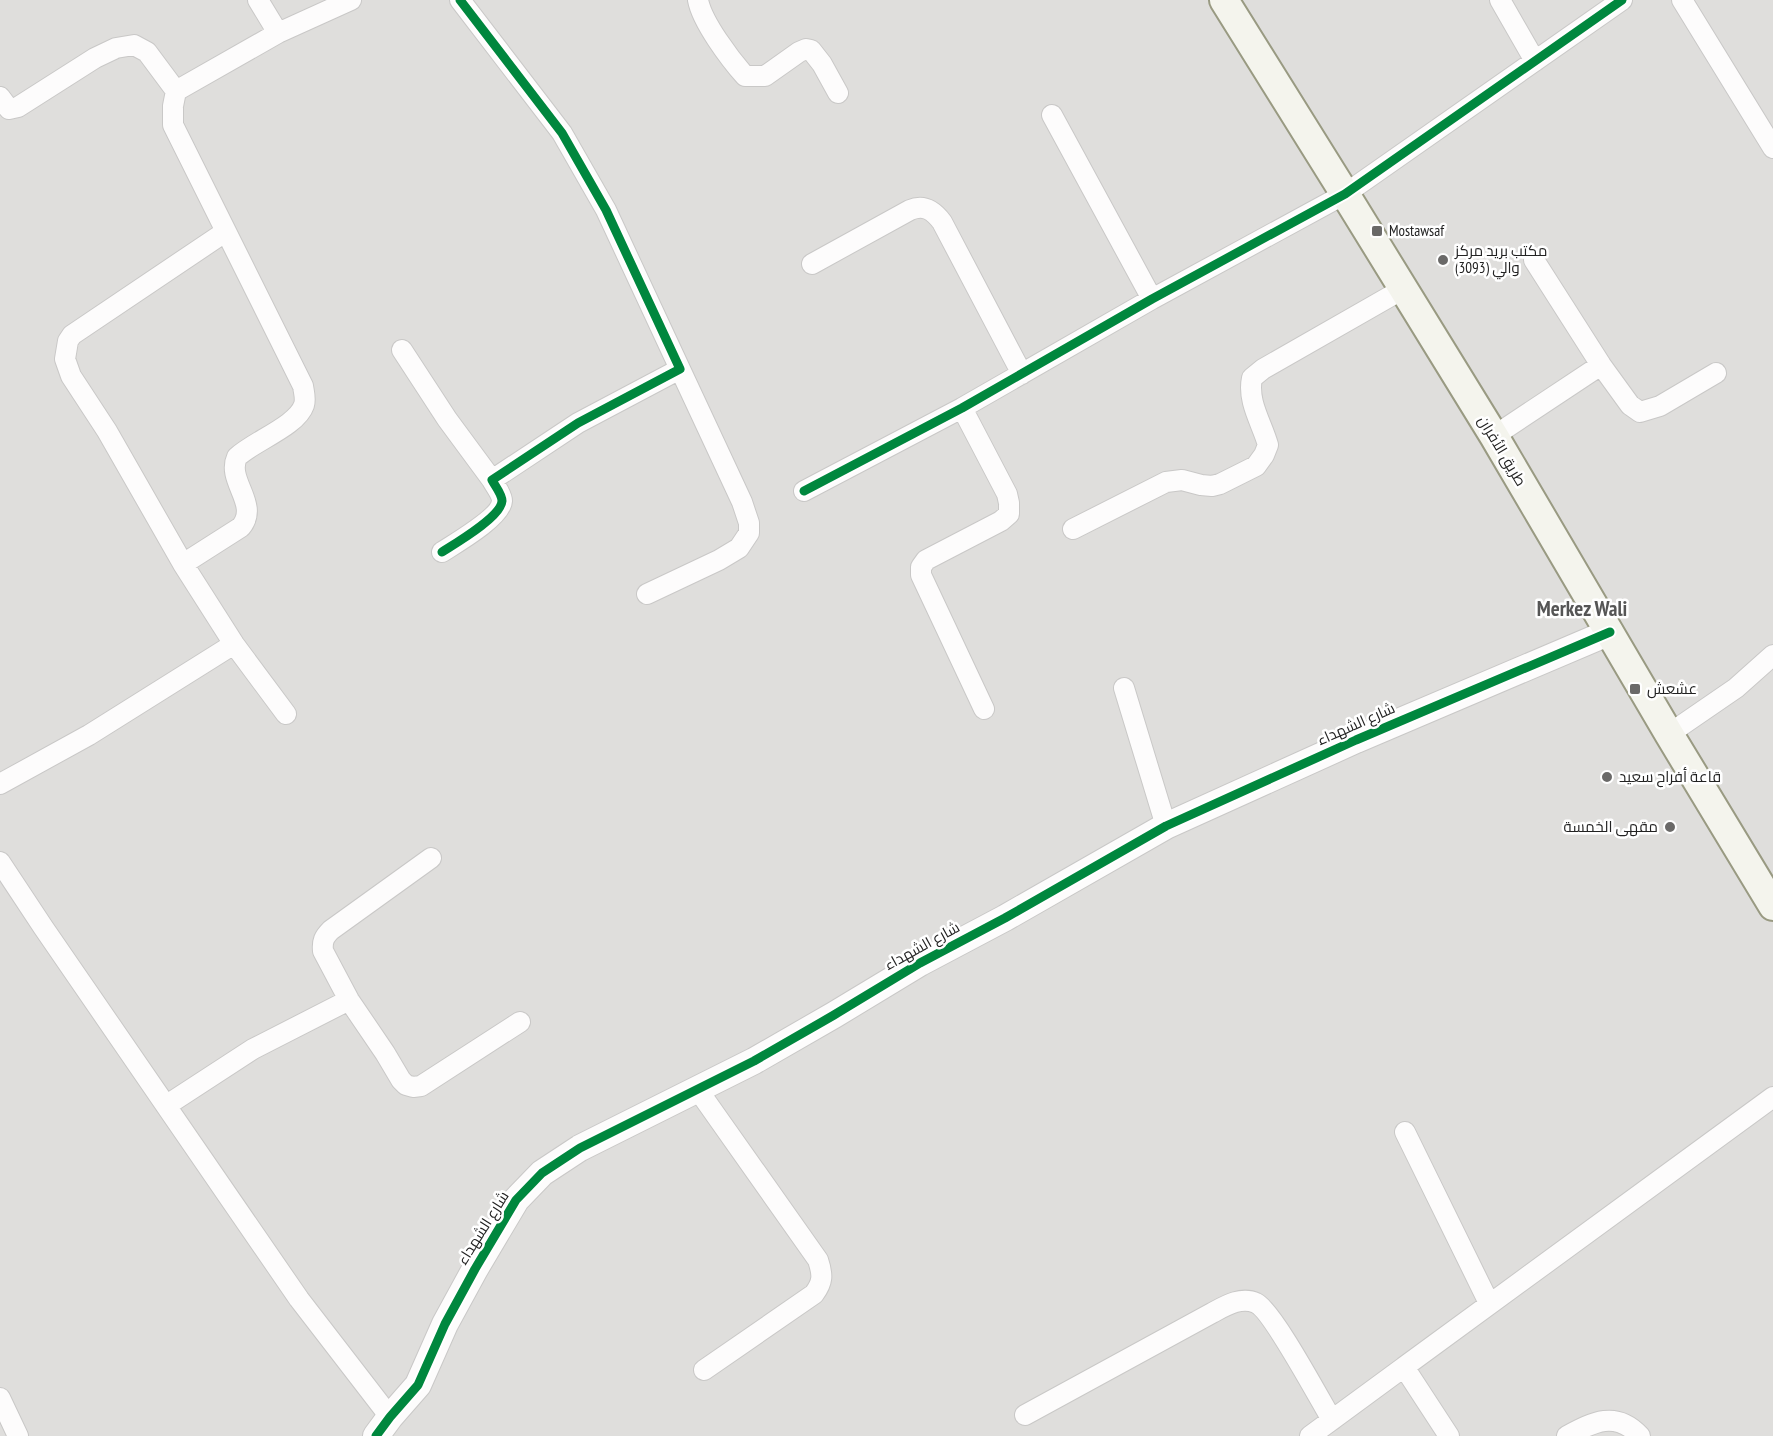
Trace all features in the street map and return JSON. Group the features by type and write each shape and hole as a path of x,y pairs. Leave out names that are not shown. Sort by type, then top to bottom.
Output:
{"main road":[{"name":"طريق الأفران","path":"1224,0 1494,436 1773,906"}],"street":[{"path":"258,0 278,33"},
{"path":"176,91 278,33 351,0"},
{"path":"460,0 561,133 606,210 742,502 749,523 749,533 739,548 647,594"},
{"path":"698,0 700,10 709,26 745,76 765,76 806,49 811,50 822,64 838,93"},
{"path":"1500,0 1535,62"},
{"path":"804,491 962,408 1152,299 1346,194 1622,0"},
{"path":"1682,0 1773,148"},
{"path":"0,97 9,109 18,107 95,58 116,48 134,45 147,52 176,91 173,125 303,386 305,403 295,419 237,457 234,463 248,513 247,521 183,564"},
{"path":"1052,115 1152,299"},
{"path":"812,264 918,206 927,208 942,222 1022,374"},
{"path":"225,232 72,335 68,341 65,359 71,376 107,431 183,564 234,644 286,714"},
{"path":"1534,260 1601,365 1630,405 1640,411 1660,406 1716,373"},
{"path":"1073,529 1166,482 1182,480 1212,486 1256,466 1268,446 1252,404 1250,388 1252,378 1263,369 1403,289"},
{"path":"402,350 501,495 502,501 497,512 442,552"},
{"path":"1494,436 1601,365"},
{"path":"492,480 578,423 680,369"},
{"path":"962,408 1007,494 1009,514 1001,521 926,560 921,567 921,575 984,710"},
{"name":"شارع الشهداء","path":"383,1427 418,1385 475,1269 516,1200 542,1173 580,1148 754,1061 834,1016 920,963 1005,918 1166,826 1356,740 1610,632"},
{"path":"0,784 89,735 234,644"},
{"path":"1669,734 1736,688 1773,655"},
{"path":"1124,688 1166,826"},
{"path":"431,858 325,936 322,943 323,951 349,1000 401,1080 413,1087 421,1086 444,1073 520,1022"},
{"path":"0,861 299,1299 383,1427"},
{"path":"167,1105 253,1049 349,1000"},
{"path":"698,1090 818,1260 822,1275 820,1285 814,1294 704,1370"},
{"path":"1310,1436 1773,1097"},
{"path":"1405,1132 1490,1303"},
{"path":"1025,1415 1212,1313 1234,1302 1248,1301 1256,1303 1271,1316 1332,1420"},
{"path":"1404,1367 1449,1436"},
{"path":"0,1398 18,1436"},
{"path":"1567,1436 1591,1423 1600,1421 1618,1421 1640,1436"}],"shaded area":[{"path":"0,0 1773,0 1773,1436 0,1436"}],"cycle path":[{"path":"442,552 477,529 500,507 502,498 492,480 578,423 680,369 606,210 562,133 460,0"},
{"path":"804,491 962,408 1152,299 1345,194 1622,0"},
{"path":"376,1436 418,1385 445,1324 516,1200 542,1173 580,1148 754,1061 920,963 1005,918 1166,826 1356,740 1610,632"}],"place":[{"name":"Mostawsaf","path":"1377,231"},
{"name":"مكتب بريد مركز والي (3093)","path":"1443,260"},
{"name":"عشعش","path":"1635,689"},
{"name":"قاعة أفراح سعيد","path":"1607,777"},
{"name":"مقهى الخمسة","path":"1670,827"}],"district":[{"name":"Merkez Wali","path":"1582,609"}]}
